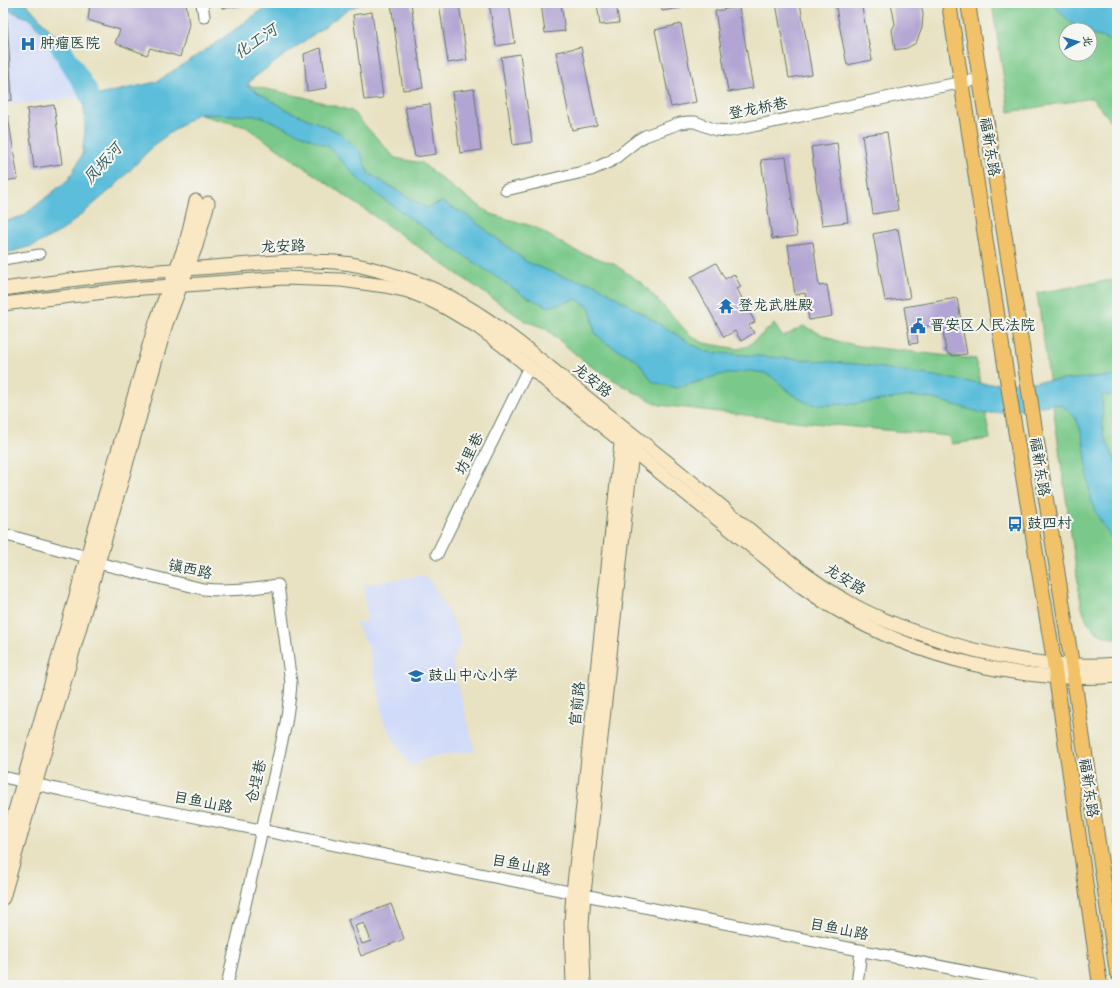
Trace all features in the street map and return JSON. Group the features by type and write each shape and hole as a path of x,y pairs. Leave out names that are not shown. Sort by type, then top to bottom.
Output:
{"main road":[{"name":"福新东路","path":"949,3 1054,670 1100,985"},
{"name":"福新东路","path":"968,3 1072,670 1117,973"},
{"path":"3,898 29,783 92,560 156,322 175,286 181,269 196,246 202,202"},
{"name":"龙安路","path":"3,289 131,273 277,262 346,263 363,266 406,278 448,296 478,313 524,346 623,427 628,438"},
{"name":"龙安路","path":"3,304 130,289 284,278 341,280 385,286 408,291 446,308 478,327 628,438 793,565 828,590 859,608 904,628 937,640 970,649 1034,662 1054,670"},
{"name":"官前路","path":"573,985 571,923 579,893 632,449 628,438"},
{"name":"官前路","path":"584,985 582,925 579,893 584,805 628,438"},
{"name":"龙安路","path":"632,449 798,584 821,600 857,621 897,640 964,662 1027,674 1117,664"},
{"name":"龙安路","path":"1072,670 1097,677 1117,676"},
{"path":"3,853 29,783"}],"street":[{"path":"202,3 204,17"},
{"name":"登龙桥巷","path":"506,190 591,170 619,156 642,138 680,123 695,122 716,130 730,131 980,79"},
{"path":"3,260 40,254"},
{"name":"坊里巷","path":"437,554 530,366"},
{"name":"镇西路","path":"3,534 92,560 203,589 240,590 278,585"},
{"name":"仓埕巷","path":"228,985 261,830 286,723 290,695 289,670 278,585"},
{"name":"目鱼山路","path":"3,777 1033,985"},
{"path":"857,985 861,950"}],"shaded area":[{"name":"肿瘤医院","path":"3,8 30,19 74,69 83,98 3,105"},
{"name":"鼓山中心小学","path":"422,575 433,584 453,620 462,642 452,660 475,751 428,758 410,767 383,720 379,693 369,649 356,623 367,621 364,585"}],"green space":[{"path":"992,3 1117,3 1117,153 1112,122 1092,98 1009,112"},
{"path":"247,85 303,97 352,111 395,158 422,163 453,188 491,214 535,227 573,250 614,264 643,284 689,334 704,343 738,349 748,346 774,324 783,337 803,326 837,341 860,346 976,359 990,439 952,444 948,436 813,423 660,405 634,392 586,363 545,328 525,321 246,127 197,114"},
{"path":"1117,279 1117,638 1097,632 1085,617 1081,604 1037,293"}],"water":[{"path":"3,3 27,4 80,65 94,96 156,82 213,45 272,3 364,3 347,10 252,79 247,86 289,111 341,133 361,153 368,173 426,208 442,202 468,216 527,262 564,277 595,284 693,345 707,352 857,364 984,384 1117,376 1117,394 1102,396 1103,434 1117,464 1117,549 1094,509 1090,497 1085,449 1081,433 1076,419 1067,409 1055,404 986,414 934,399 912,396 855,404 811,404 803,401 765,373 751,371 719,375 677,388 653,382 637,360 606,343 595,333 590,308 576,299 549,307 523,295 365,186 329,147 260,116 197,114 156,143 115,186 63,230 35,245 3,254 3,222 23,216 69,179 82,155 85,119 83,98 74,69 30,19 3,8"},
{"path":"1053,3 1117,3 1117,43 1098,36 1098,22 1071,22"}],"building":[{"path":"90,3 154,6 154,3 186,3 189,25 180,57 150,48 147,55 115,43 120,30 88,20"},
{"path":"221,3 245,3 245,6 222,8"},
{"path":"391,3 411,3 423,88 403,90"},
{"path":"439,3 459,3 467,60 448,63"},
{"path":"489,3 509,3 515,43 496,46"},
{"path":"541,3 561,3 565,31 545,33"},
{"path":"597,3 616,3 619,23 600,25"},
{"path":"661,3 681,3 681,8 662,11"},
{"path":"776,3 800,3 812,74 789,78"},
{"path":"835,3 861,3 872,60 847,65"},
{"path":"891,3 921,3 923,14 922,28 916,43 907,48 895,50 892,30 895,24"},
{"path":"739,7 753,88 728,92 715,11"},
{"path":"372,12 383,98 364,100 353,15"},
{"path":"3,19 7,19 12,100 3,101"},
{"path":"681,24 696,102 671,107 655,30"},
{"path":"581,47 597,125 572,130 556,52"},
{"path":"321,48 327,88 307,91 304,54"},
{"path":"520,54 532,142 513,145 501,57"},
{"path":"474,89 481,150 460,153 452,92"},
{"path":"430,104 436,154 415,157 405,107"},
{"path":"54,105 62,164 34,168 27,109"},
{"path":"3,116 8,116 18,179 3,181"},
{"path":"887,132 898,210 873,214 862,135"},
{"path":"837,143 848,222 822,225 811,147"},
{"path":"786,157 797,236 772,239 761,160"},
{"path":"898,229 910,298 885,301 873,234"},
{"path":"813,242 819,286 827,285 832,316 809,320 805,293 795,295 788,245"},
{"name":"登龙武胜殿","path":"716,263 725,279 734,274 741,287 737,289 755,322 749,325 754,333 741,341 735,331 724,337 691,277"},
{"name":"晋安区人民法院","path":"957,298 967,354 953,356 946,352 942,324 916,328 918,343 910,344 904,307"},
{"path":"391,904 404,939 361,956 348,920","holes":["364,923 371,941 362,944 355,926"]}],"waterway":[{"path":"58,43 88,94"}],"place":[{"name":"肿瘤医院","path":"28,44"},
{"name":"登龙武胜殿","path":"726,306"},
{"name":"晋安区人民法院","path":"918,326"},
{"name":"鼓四村","path":"1015,524"},
{"name":"鼓山中心小学","path":"416,676"}],"water label":[{"name":"化工河","path":"256,42"},
{"name":"凤坂河","path":"103,164"}]}
